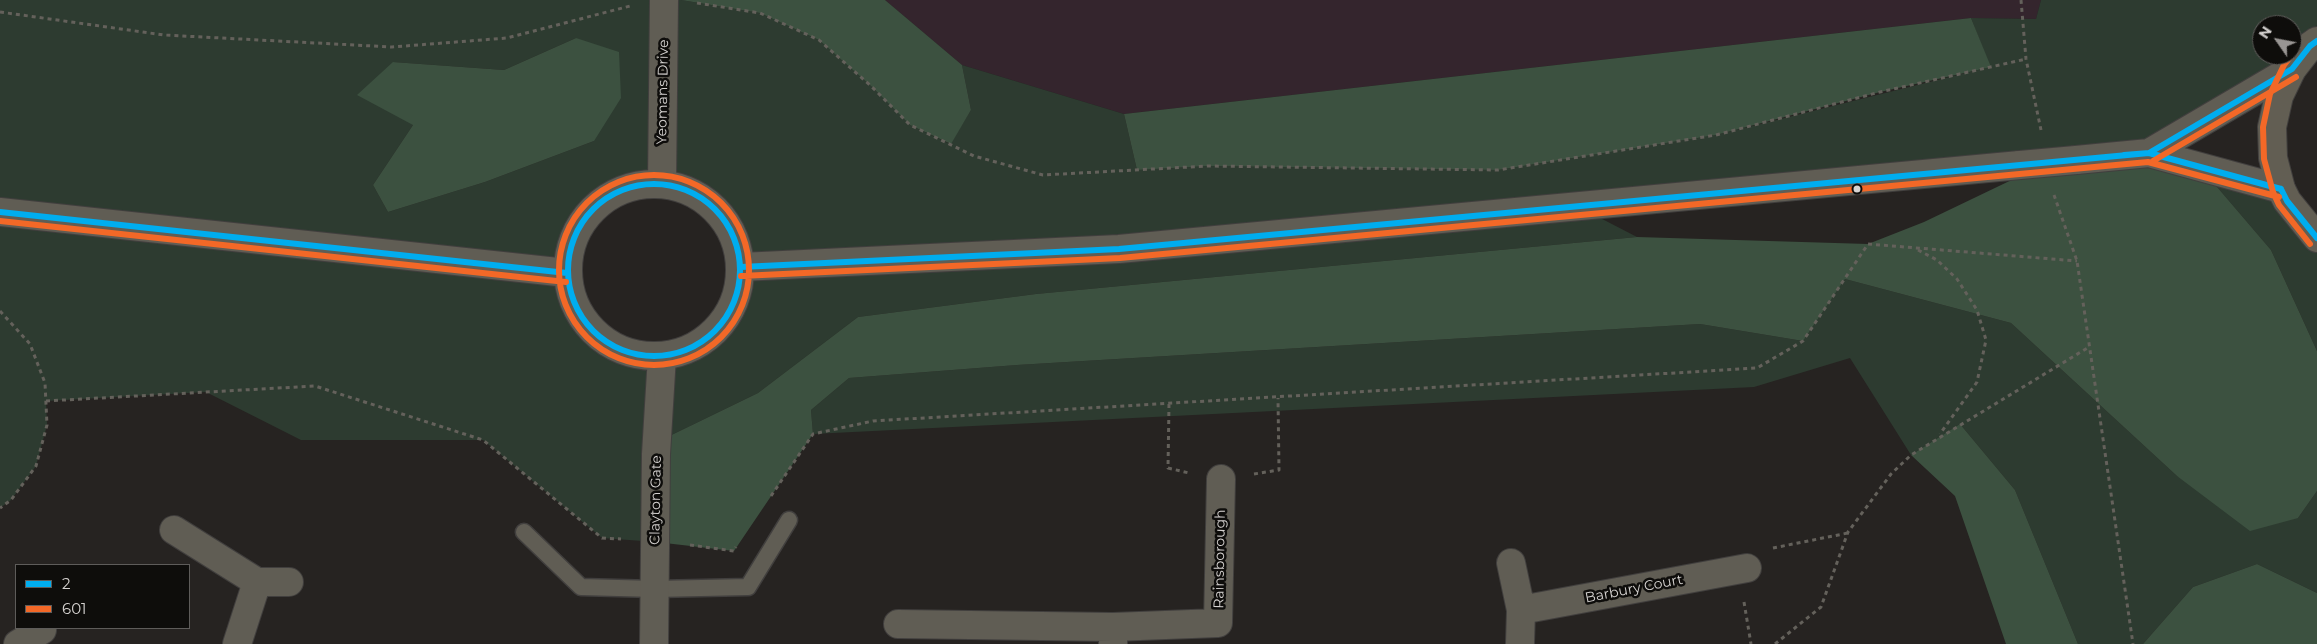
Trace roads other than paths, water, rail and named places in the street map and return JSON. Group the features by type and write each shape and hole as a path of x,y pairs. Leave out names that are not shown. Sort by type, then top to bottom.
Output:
{"main road":[{"path":"2315,37 2292,69 2279,96 2272,127 2274,158 2281,189 2287,202 2317,238"}],"street":[{"name":"Yeomans Drive","path":"662,183 677,1"},
{"path":"2149,153 2292,69"},
{"path":"741,267 1119,249 2149,153 2281,189"},
{"path":"662,183 698,194 720,213 736,241 741,267 735,302 715,333 689,349 662,356 629,353 604,341 583,320 572,297 567,273 573,240 596,206 624,188 642,184 662,183"},
{"path":"0,212 567,273"},
{"name":"Clayton Gate","path":"654,644 656,454 662,356"},
{"name":"Rainsborough","path":"898,624 1113,635 1218,623 1221,479"},
{"path":"174,530 256,582 289,582"},
{"path":"1511,563 1521,610 1520,644"},
{"name":"Barbury Court","path":"1521,610 1743,568"},
{"path":"236,644 256,582"},
{"path":"18,644 42,630"}],"lane":[{"path":"524,532 581,587 655,589 748,587 789,520"}]}
